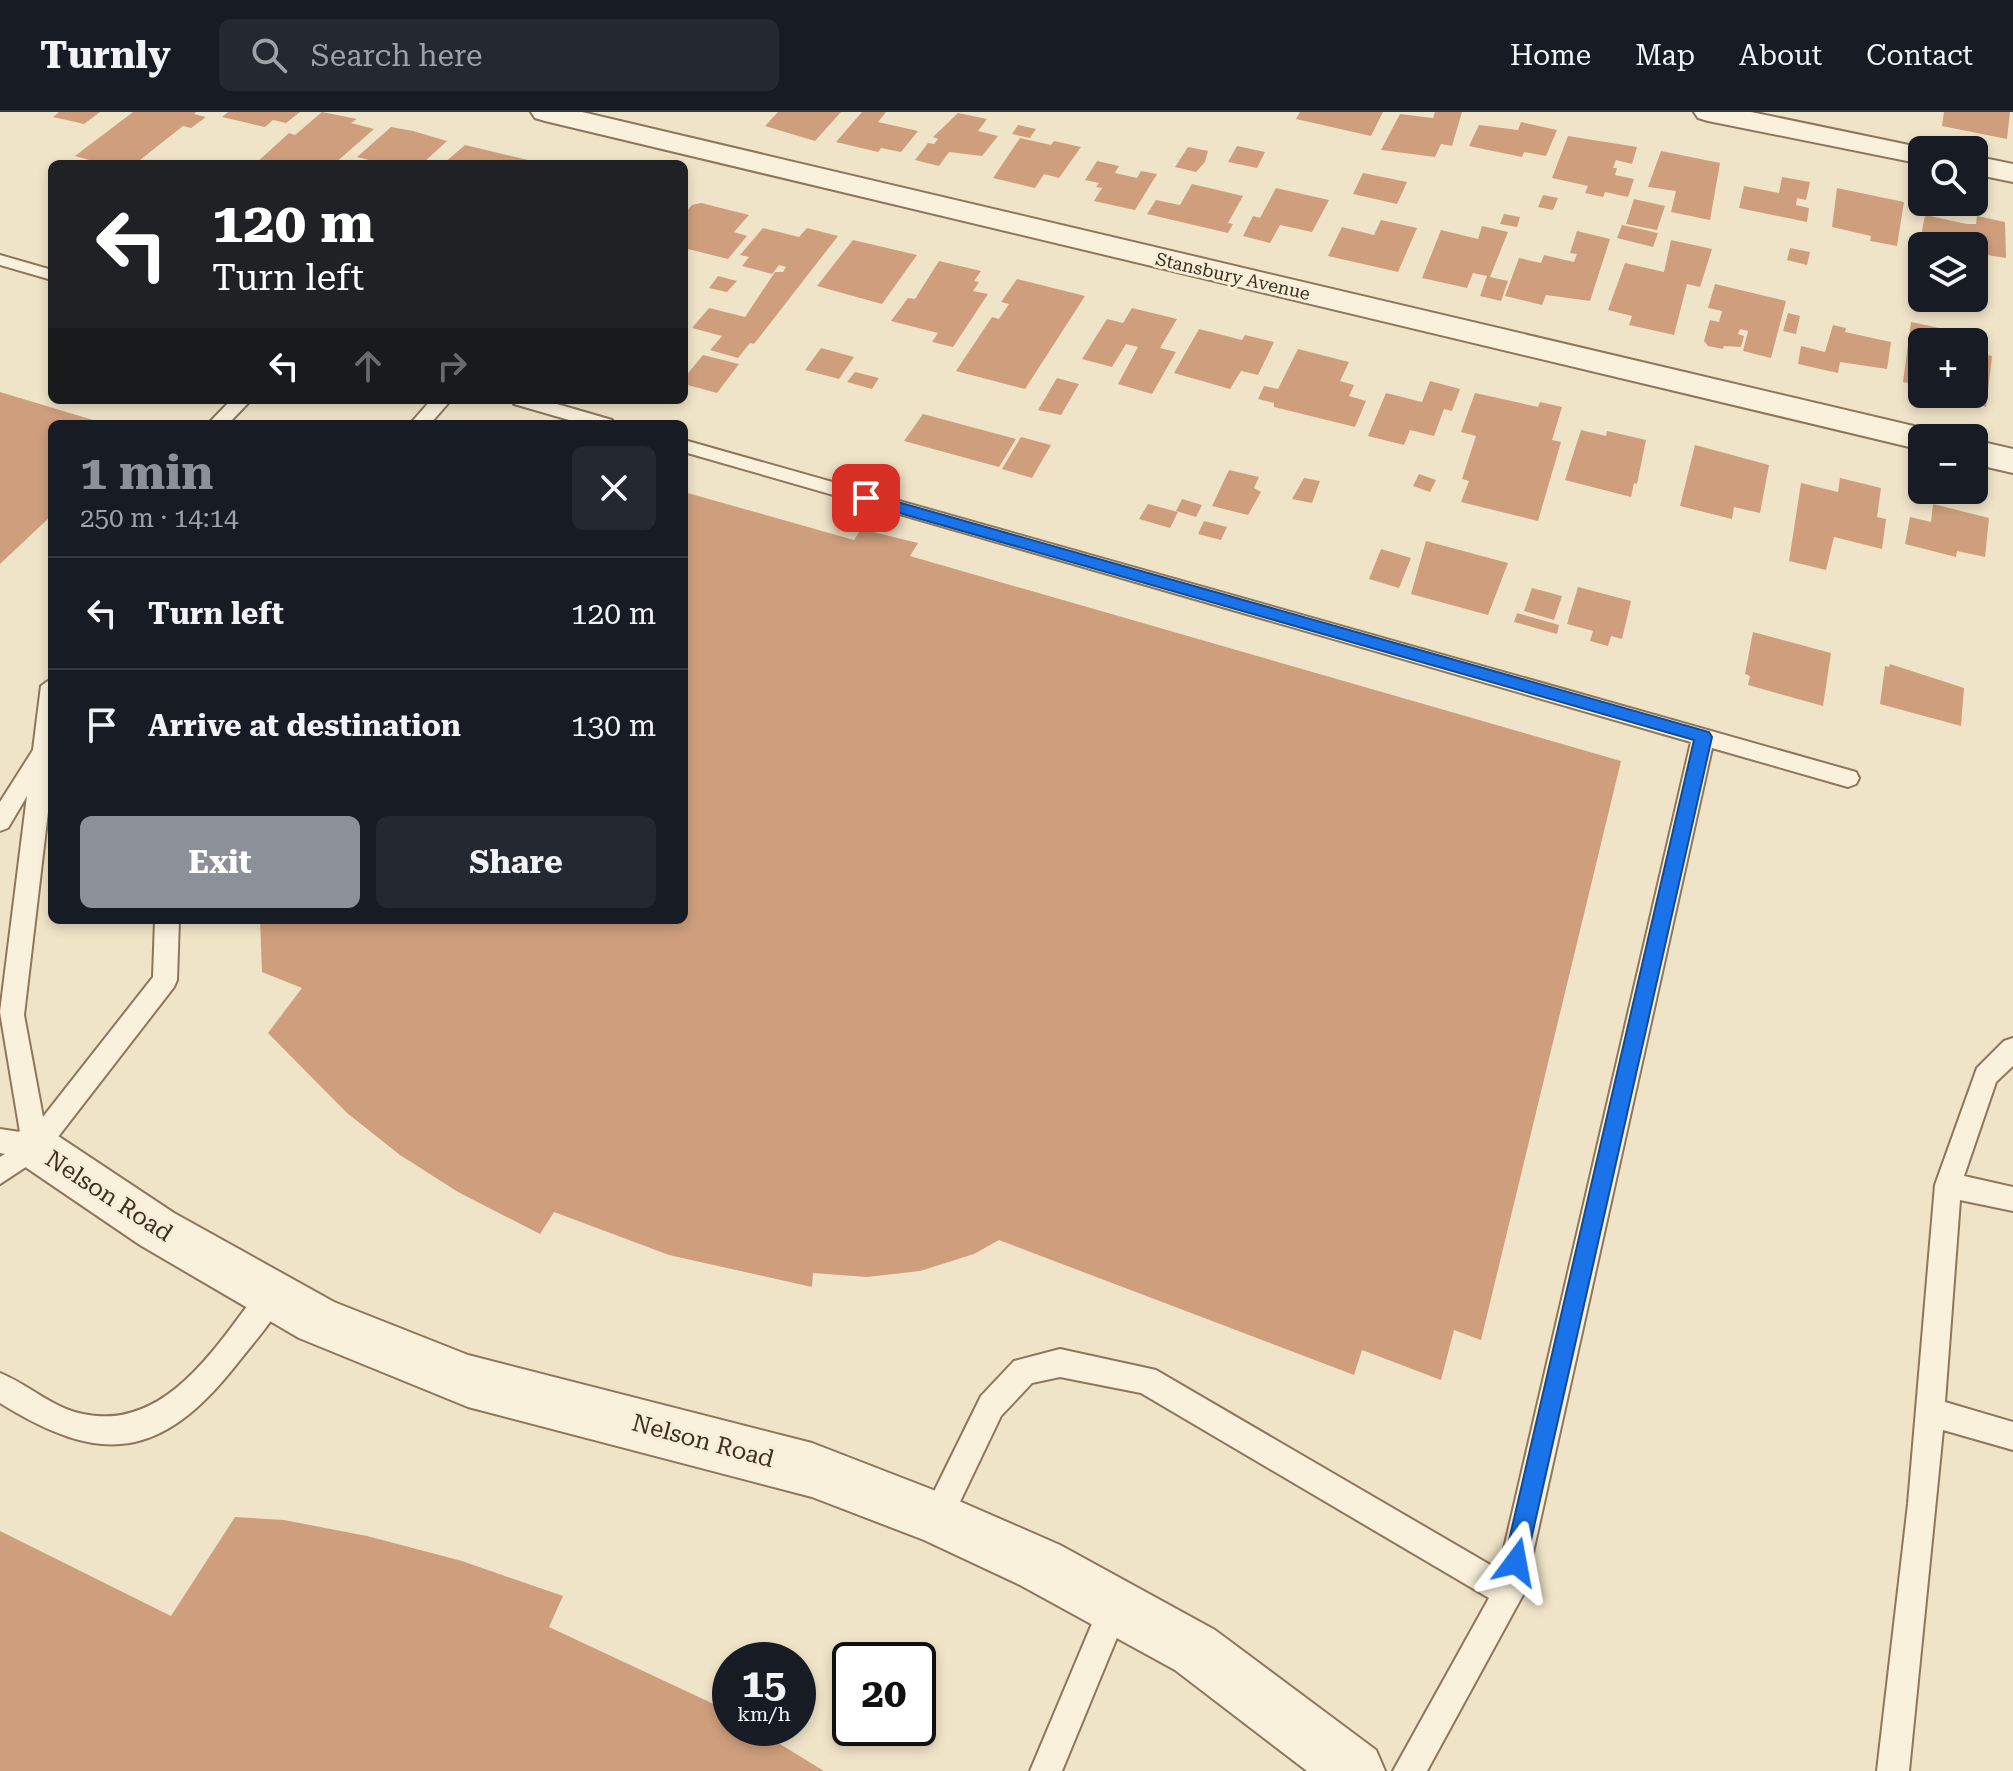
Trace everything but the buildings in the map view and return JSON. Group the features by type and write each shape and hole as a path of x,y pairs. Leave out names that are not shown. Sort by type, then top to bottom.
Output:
{"street":[{"name":"Stansbury Avenue","path":"545,112 1908,436"},
{"path":"1708,112 1908,152"},
{"path":"1988,168 2013,173"},
{"path":"1988,455 2013,461"},
{"name":"Nelson Road","path":"12,1153 157,1229 317,1320 468,1381 812,1470 936,1518 1040,1565 1195,1650 1355,1771"}],"lane":[{"path":"0,260 48,274"},
{"path":"221,420 238,404"},
{"path":"423,420 438,404"},
{"path":"535,404 591,420"},
{"path":"688,447 1848,778"},
{"path":"12,1153 12,1015 48,722"},
{"path":"1409,1771 1509,1593 1703,737"},
{"path":"0,822 45,749"},
{"path":"12,1153 165,980 167,924"},
{"path":"1893,1771 1931,1412 1948,1185 1986,1076 2013,1049"},
{"path":"1948,1185 2013,1199"},
{"path":"0,1387 47,1415 84,1430 118,1431 151,1423 197,1389 272,1295"},
{"path":"936,1518 991,1406 1024,1371 1060,1363 1146,1380 1509,1593"},
{"path":"1931,1412 2013,1436"},
{"path":"1046,1771 1115,1606"}],"route":[{"path":"866,498 1703,737 1516,1562"}]}
